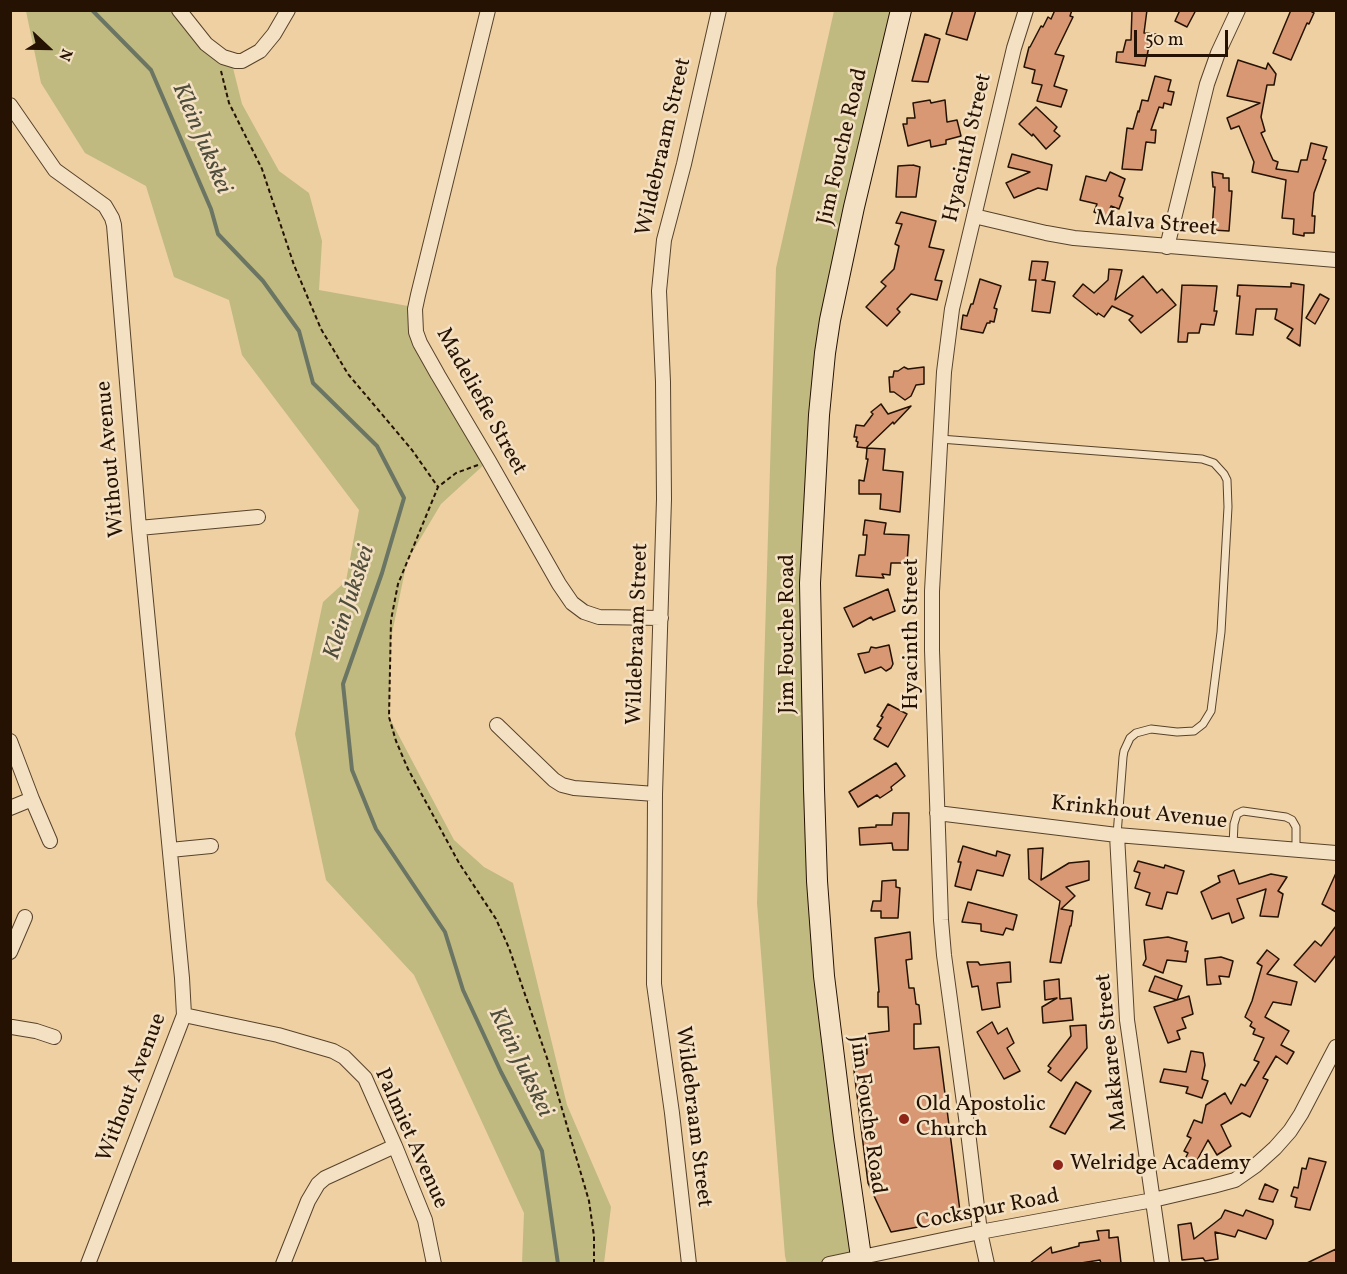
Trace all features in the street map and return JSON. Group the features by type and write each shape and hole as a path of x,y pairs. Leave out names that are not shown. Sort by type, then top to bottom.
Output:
{"street":[{"path":"179,10 199,37 218,53 229,59 242,61 260,51 288,10"},
{"name":"Madeliefie Street","path":"488,10 420,286 415,323 420,343 572,603 584,612 599,617 661,618"},
{"name":"Wildebraam Street","path":"689,1263 672,1113 654,984 655,794 664,499 663,382 659,291 668,221 684,164 719,10"},
{"name":"Jim Fouche Road","path":"862,1261 824,976 817,881 810,583 819,416 828,328 901,10"},
{"name":"Hyacinth Street","path":"987,1263 980,1232 941,920 932,591 944,372 952,309 1014,48 1026,10"},
{"path":"1167,247 1207,84 1218,53 1238,10"},
{"name":"Without Avenue","path":"10,105 55,170 98,200 105,206 112,218 184,1015 88,1263"},
{"name":"Malva Street","path":"974,216 1074,238 1336,260"},
{"path":"139,528 258,517"},
{"path":"497,725 562,785 574,789 655,794"},
{"path":"10,741 50,841"},
{"path":"10,808 32,799"},
{"name":"Krinkhout Avenue","path":"937,813 1117,836 1336,853"},
{"name":"Makkaree Street","path":"1117,836 1127,1020 1162,1263"},
{"path":"170,850 211,846"},
{"path":"10,952 25,917"},
{"name":"Palmiet Avenue","path":"184,1015 278,1035 333,1051 344,1057 365,1078 395,1146 425,1220 434,1263"},
{"path":"11,1028 36,1031 54,1037"},
{"name":"Cockspur Road","path":"829,1263 862,1261 980,1232 1152,1200 1235,1180 1255,1166 1290,1131 1336,1047"},
{"path":"283,1263 308,1201 318,1184 325,1178 395,1146"}],"lane":[{"path":"940,439 1202,459 1214,463 1227,480 1229,486 1221,632 1210,711 1203,724 1194,731 1151,729 1136,733 1130,738 1123,757 1117,836"},
{"path":"1233,844 1237,814 1243,811 1272,814 1292,820 1296,827 1296,849"}],"path":[{"path":"218,53 229,103 262,170 294,265 321,329 348,374 412,450 438,487"},
{"path":"489,461 456,473 438,487 398,584 391,620 389,717 408,769 459,863 496,919 509,948 548,1060 589,1201 594,1236 594,1263"}],"shaded area":[{"path":"26,11 172,11 216,58 232,64 242,104 279,171 309,193 322,241 319,290 419,308 418,325 487,462 441,504 407,561 391,638 389,717 454,840 484,867 513,883 567,1105 611,1207 604,1263 522,1263 524,1213 414,975 326,880 295,734 323,602 346,581 359,510 242,355 229,300 174,277 146,186 85,153 41,83"},
{"path":"834,11 900,11 829,325 810,793 862,1263 787,1264 757,903 776,268"}],"building":[{"path":"953,10 976,10 967,40 946,34"},
{"path":"1055,10 1072,10 1070,16 1073,17 1055,54 1064,56 1054,86 1067,90 1061,107 1037,101 1042,85 1032,83 1035,70 1024,67 1029,47 1041,26 1043,27 1048,17 1051,19"},
{"path":"1132,10 1147,10 1144,33 1156,34 1153,46 1149,46 1145,66 1116,62 1117,52 1123,52 1126,40 1131,40"},
{"path":"1180,10 1196,10 1187,27 1175,21"},
{"path":"1291,10 1309,10 1314,13 1309,24 1307,23 1291,60 1273,53"},
{"path":"925,34 940,39 928,82 912,81"},
{"path":"1238,60 1266,69 1268,63 1276,74 1274,85 1267,85 1261,117 1265,131 1261,133 1273,160 1278,162 1276,169 1298,172 1301,160 1307,160 1311,143 1327,147 1323,159 1326,160 1314,193 1312,216 1315,216 1314,233 1304,233 1304,236 1293,234 1294,219 1282,218 1286,180 1252,172 1254,162 1239,126 1231,129 1227,118 1260,103 1227,96"},
{"path":"1155,76 1171,80 1168,91 1174,92 1171,105 1164,103 1163,108 1159,107 1151,130 1156,130 1155,143 1146,142 1142,170 1122,169 1127,128 1133,129 1142,100 1148,101"},
{"path":"930,100 931,103 945,100 947,122 957,120 961,136 946,140 946,144 931,147 930,140 908,146 903,124 907,124 907,118 915,118 913,103"},
{"path":"1036,107 1057,127 1054,131 1060,136 1046,149 1033,134 1032,136 1019,124"},
{"path":"1012,154 1052,165 1047,190 1038,188 1014,198 1006,183 1030,172 1008,167"},
{"path":"898,166 920,167 916,197 896,197"},
{"path":"1110,172 1125,179 1119,196 1123,198 1119,209 1111,206 1107,217 1094,212 1097,204 1080,200 1086,176 1106,181"},
{"path":"1212,172 1223,174 1223,178 1229,178 1229,191 1232,191 1229,231 1212,230 1215,187 1213,187"},
{"path":"901,212 936,221 929,247 944,250 935,280 942,281 937,300 911,294 897,309 900,312 887,326 866,307 886,286 881,282 894,269 899,246 895,244 902,224 896,223"},
{"path":"1032,261 1048,262 1045,280 1042,280 1055,282 1050,313 1032,311 1036,280 1029,280"},
{"path":"1109,269 1122,270 1115,300 1143,276 1157,293 1162,289 1176,305 1141,333 1129,320 1133,316 1112,306 1104,317 1098,313 1097,315 1073,296 1083,284 1094,293 1108,280"},
{"path":"980,279 1001,286 994,308 997,309 994,322 987,323 983,333 961,329 963,315 967,316 973,304"},
{"path":"1291,283 1304,285 1300,346 1287,338 1293,329 1275,319 1277,309 1256,309 1253,335 1236,334 1240,296 1237,296 1238,285 1291,287"},
{"path":"1182,285 1217,286 1214,311 1217,311 1214,325 1201,324 1199,333 1188,333 1187,342 1178,342"},
{"path":"1320,294 1329,299 1315,324 1306,318"},
{"path":"904,367 908,369 924,367 924,384 916,385 911,396 905,400 894,392 890,392 889,377 893,377 894,371"},
{"path":"881,404 888,414 911,406 866,448 857,447 857,437 854,437 856,425 864,426 873,414 871,412"},
{"path":"867,448 885,449 883,470 903,472 900,512 880,509 881,494 859,494 859,480 864,481 868,459 866,459"},
{"path":"865,520 886,523 884,534 909,535 907,563 891,563 890,575 882,574 884,578 856,576 859,555 865,555 867,535 863,535"},
{"path":"888,589 895,611 873,620 871,617 853,627 844,608"},
{"path":"889,645 893,664 891,668 886,671 881,667 865,673 858,654 869,652 871,647"},
{"path":"888,704 907,714 888,747 874,739 881,728 877,726"},
{"path":"896,763 905,776 891,787 892,790 880,798 877,795 858,807 849,792"},
{"path":"893,813 909,813 908,850 893,850 892,843 860,845 859,828 892,825"},
{"path":"963,846 996,856 997,851 1010,855 1003,876 977,870 971,890 955,886"},
{"path":"1043,848 1041,880 1069,863 1089,861 1089,880 1066,887 1075,896 1061,909 1073,911 1061,963 1050,962 1060,901 1029,879 1028,849"},
{"path":"1138,861 1164,868 1165,865 1184,871 1177,894 1167,892 1162,909 1146,905 1150,893 1135,888 1140,873 1134,871"},
{"path":"1234,870 1239,884 1271,874 1287,877 1278,891 1283,894 1278,917 1260,916 1266,889 1237,899 1244,918 1232,923 1229,913 1212,919 1201,892 1220,882 1218,876"},
{"path":"1336,873 1336,912 1322,904"},
{"path":"896,880 896,887 900,888 898,918 881,918 881,911 871,911 873,901 881,901 882,881"},
{"path":"968,902 1017,915 1013,930 1006,928 1003,935 981,931 981,924 962,922"},
{"path":"1336,926 1336,955 1315,982 1294,965 1315,941 1321,946"},
{"name":"Old Apostolic Church","path":"910,932 912,959 906,960 909,988 914,988 921,1024 914,1024 914,1049 939,1047 961,1219 891,1232 868,1183 852,1055 867,1054 866,1034 889,1031 888,1007 878,1007 875,938"},
{"path":"1168,937 1187,942 1186,962 1167,960 1163,973 1143,965 1146,959 1144,940"},
{"path":"1267,950 1279,959 1267,974 1297,982 1291,1005 1273,1002 1265,1017 1289,1031 1281,1045 1294,1052 1287,1064 1276,1056 1263,1078 1268,1080 1250,1117 1242,1113 1221,1125 1231,1146 1217,1155 1208,1140 1195,1164 1185,1159 1188,1153 1184,1151 1191,1138 1187,1136 1194,1120 1202,1123 1206,1105 1225,1093 1231,1104 1241,1084 1245,1086 1259,1062 1254,1060 1264,1038 1253,1034 1255,1029 1250,1026 1252,1022 1245,1017 1262,966 1257,963"},
{"path":"1221,957 1233,961 1229,977 1219,976 1221,984 1207,985 1205,959"},
{"path":"967,962 978,962 980,965 1010,962 1011,982 997,983 1000,1007 982,1010 978,986 972,987"},
{"path":"1155,976 1182,986 1177,1000 1149,991"},
{"path":"1059,979 1060,999 1071,998 1073,1020 1043,1023 1042,1007 1057,998 1045,1000 1044,981"},
{"path":"1189,996 1193,1014 1182,1018 1186,1028 1177,1031 1180,1039 1168,1043 1154,1007"},
{"path":"992,1022 998,1034 1007,1028 1014,1043 1007,1048 1020,1071 1004,1079 977,1032"},
{"path":"1086,1025 1087,1048 1061,1081 1048,1072 1051,1068 1048,1066 1071,1036 1070,1026"},
{"path":"1191,1051 1203,1053 1205,1065 1202,1079 1208,1081 1202,1098 1186,1093 1188,1087 1160,1082 1164,1069 1186,1072"},
{"path":"1076,1082 1091,1091 1065,1134 1050,1127"},
{"path":"1309,1158 1326,1162 1310,1210 1295,1207 1297,1198 1291,1196 1294,1187 1298,1188 1302,1168 1306,1169"},
{"path":"1265,1184 1278,1190 1273,1202 1259,1199"},
{"path":"1225,1210 1243,1216 1246,1210 1273,1220 1266,1239 1238,1230 1235,1237 1215,1232 1218,1259 1182,1260 1178,1225 1191,1223 1194,1239 1221,1218"},
{"path":"1109,1230 1109,1238 1118,1237 1121,1263 1101,1263 1100,1260 1081,1263 1030,1263 1051,1247 1052,1253 1079,1246 1079,1243 1099,1240 1097,1231"},
{"path":"1336,1249 1336,1263 1307,1263"}],"waterway":[{"name":"Klein Jukskei","path":"92,10 151,70 211,209 218,234 263,281 299,331 313,383 377,446 404,498 382,573 343,684 352,770 376,829 445,932 463,990 501,1072 542,1151 558,1264"}],"place":[{"name":"Old Apostolic Church","path":"904,1119"},
{"name":"Welridge Academy","path":"1058,1165"}]}
